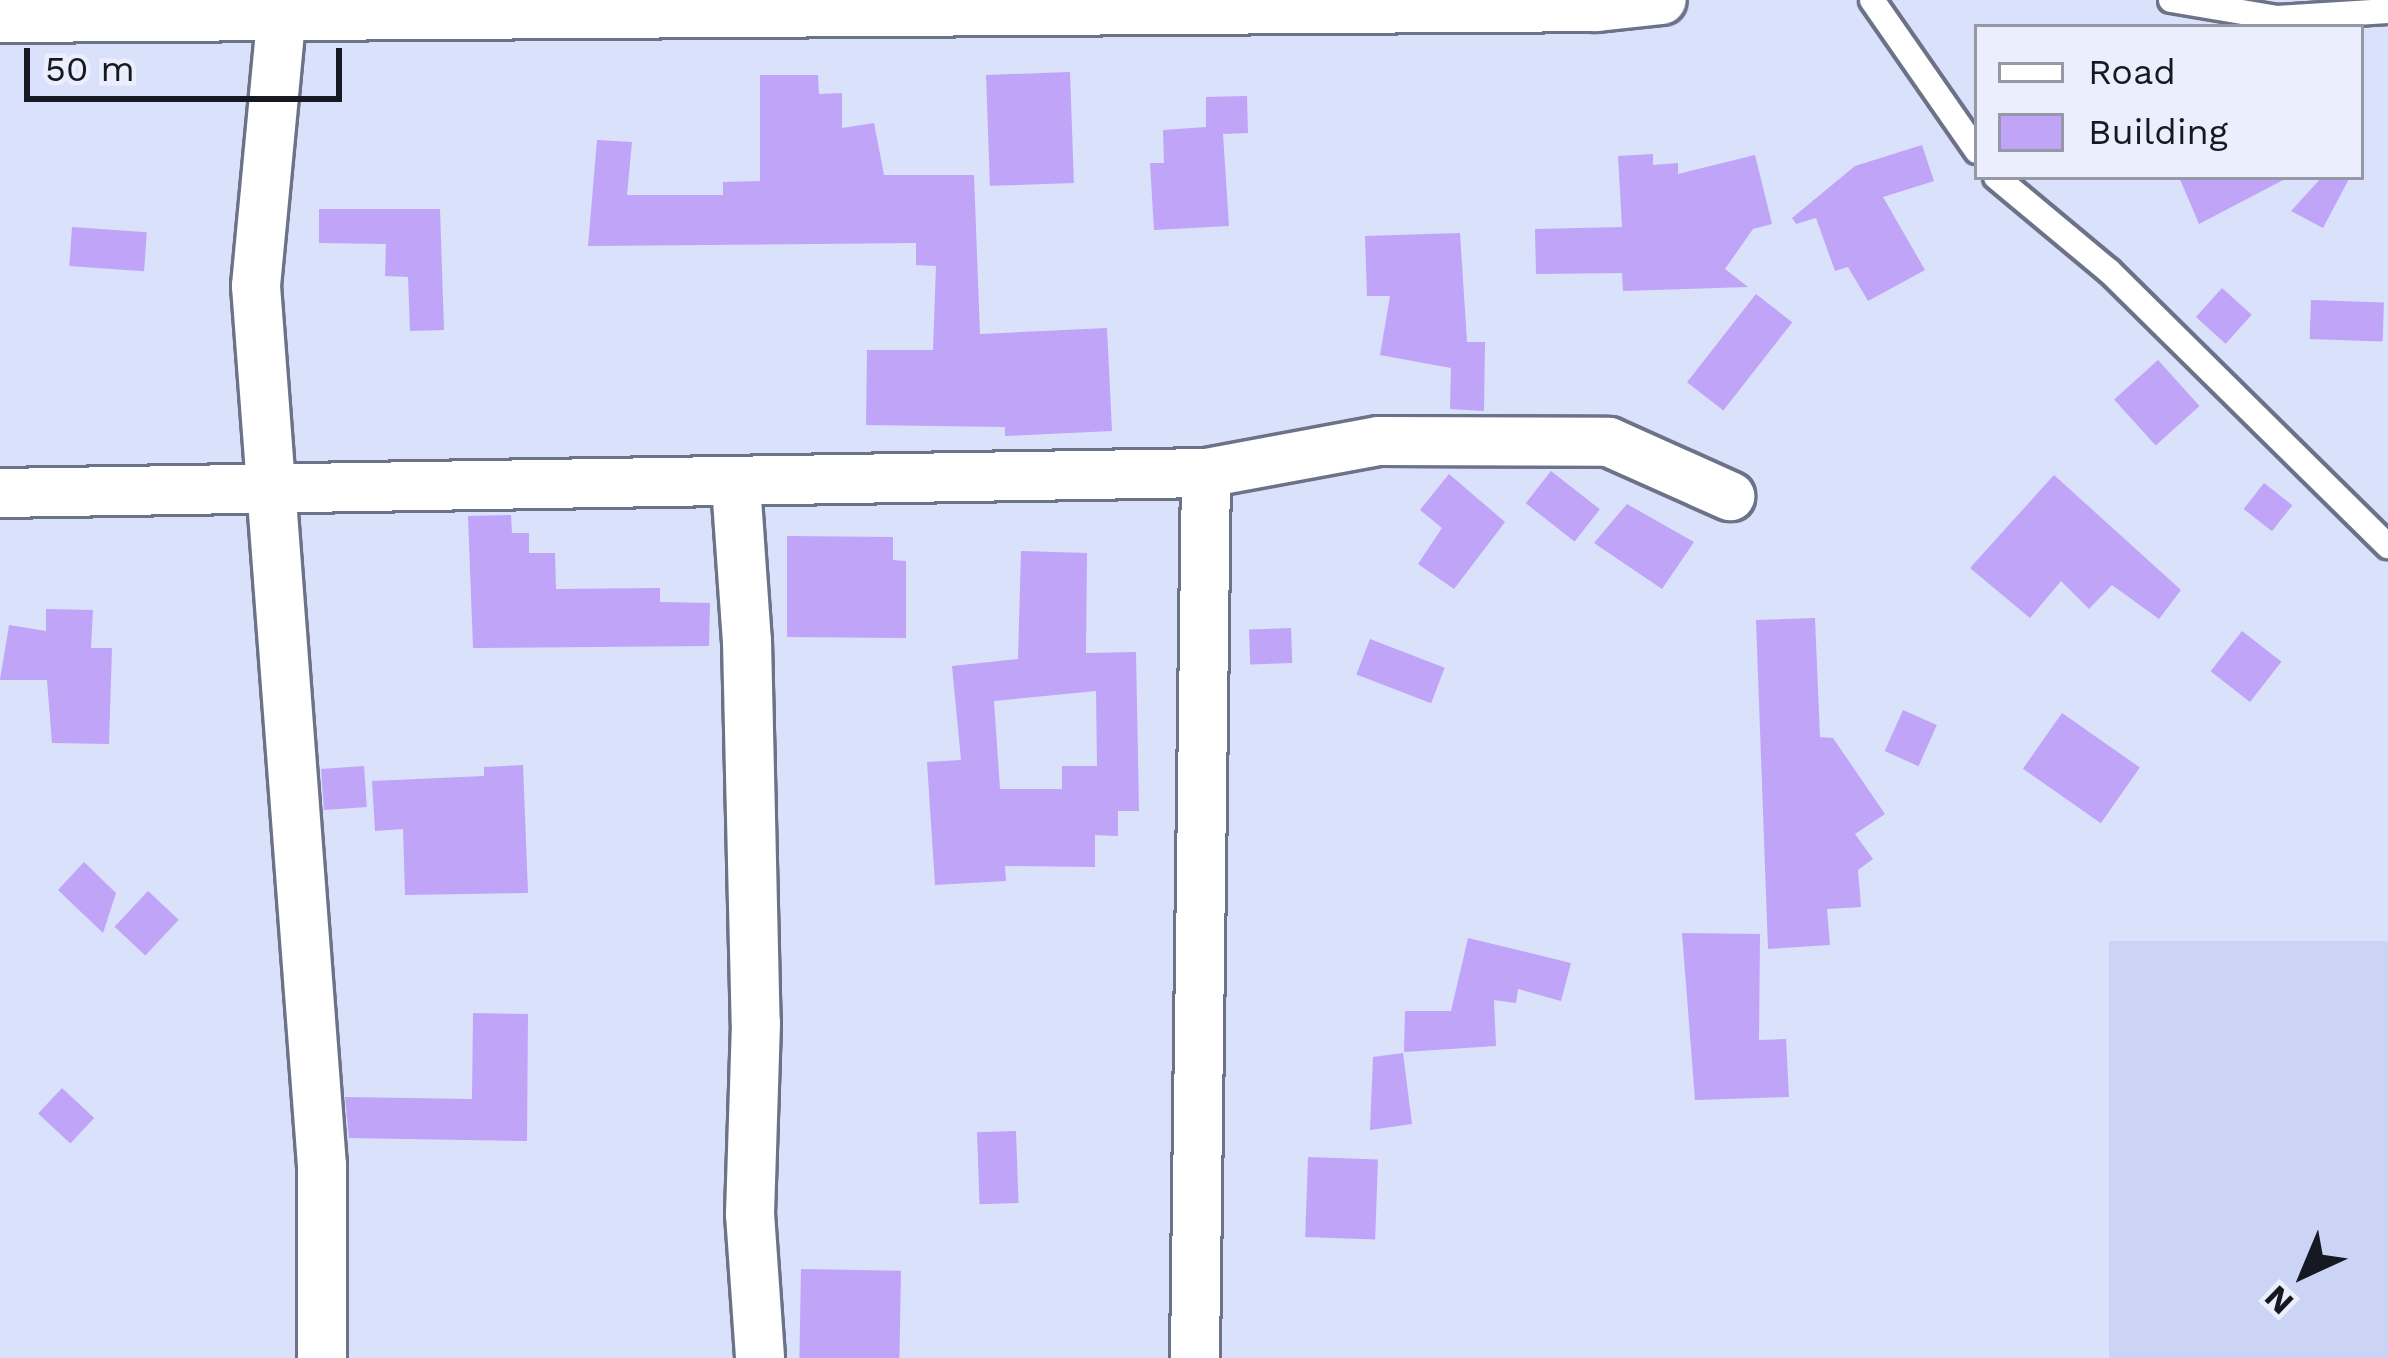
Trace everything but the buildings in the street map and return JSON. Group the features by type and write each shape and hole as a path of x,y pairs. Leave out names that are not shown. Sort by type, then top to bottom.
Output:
{"street":[{"path":"0,18 283,6 1595,8 1661,0"},
{"path":"283,6 256,286 275,488 322,1165 322,1358"},
{"path":"0,493 736,485 1206,473 1379,441 1609,442 1730,496"},
{"path":"1196,1358 1206,473"},
{"path":"736,485 747,641 756,1023 749,1214 760,1358"}],"lane":[{"path":"1872,0 1974,147"},
{"path":"2171,0 2277,18 2388,11"},
{"path":"2000,180 2109,272 2388,546"}],"shaded area":[{"path":"2109,941 2388,941 2388,1358 2109,1358"}]}
